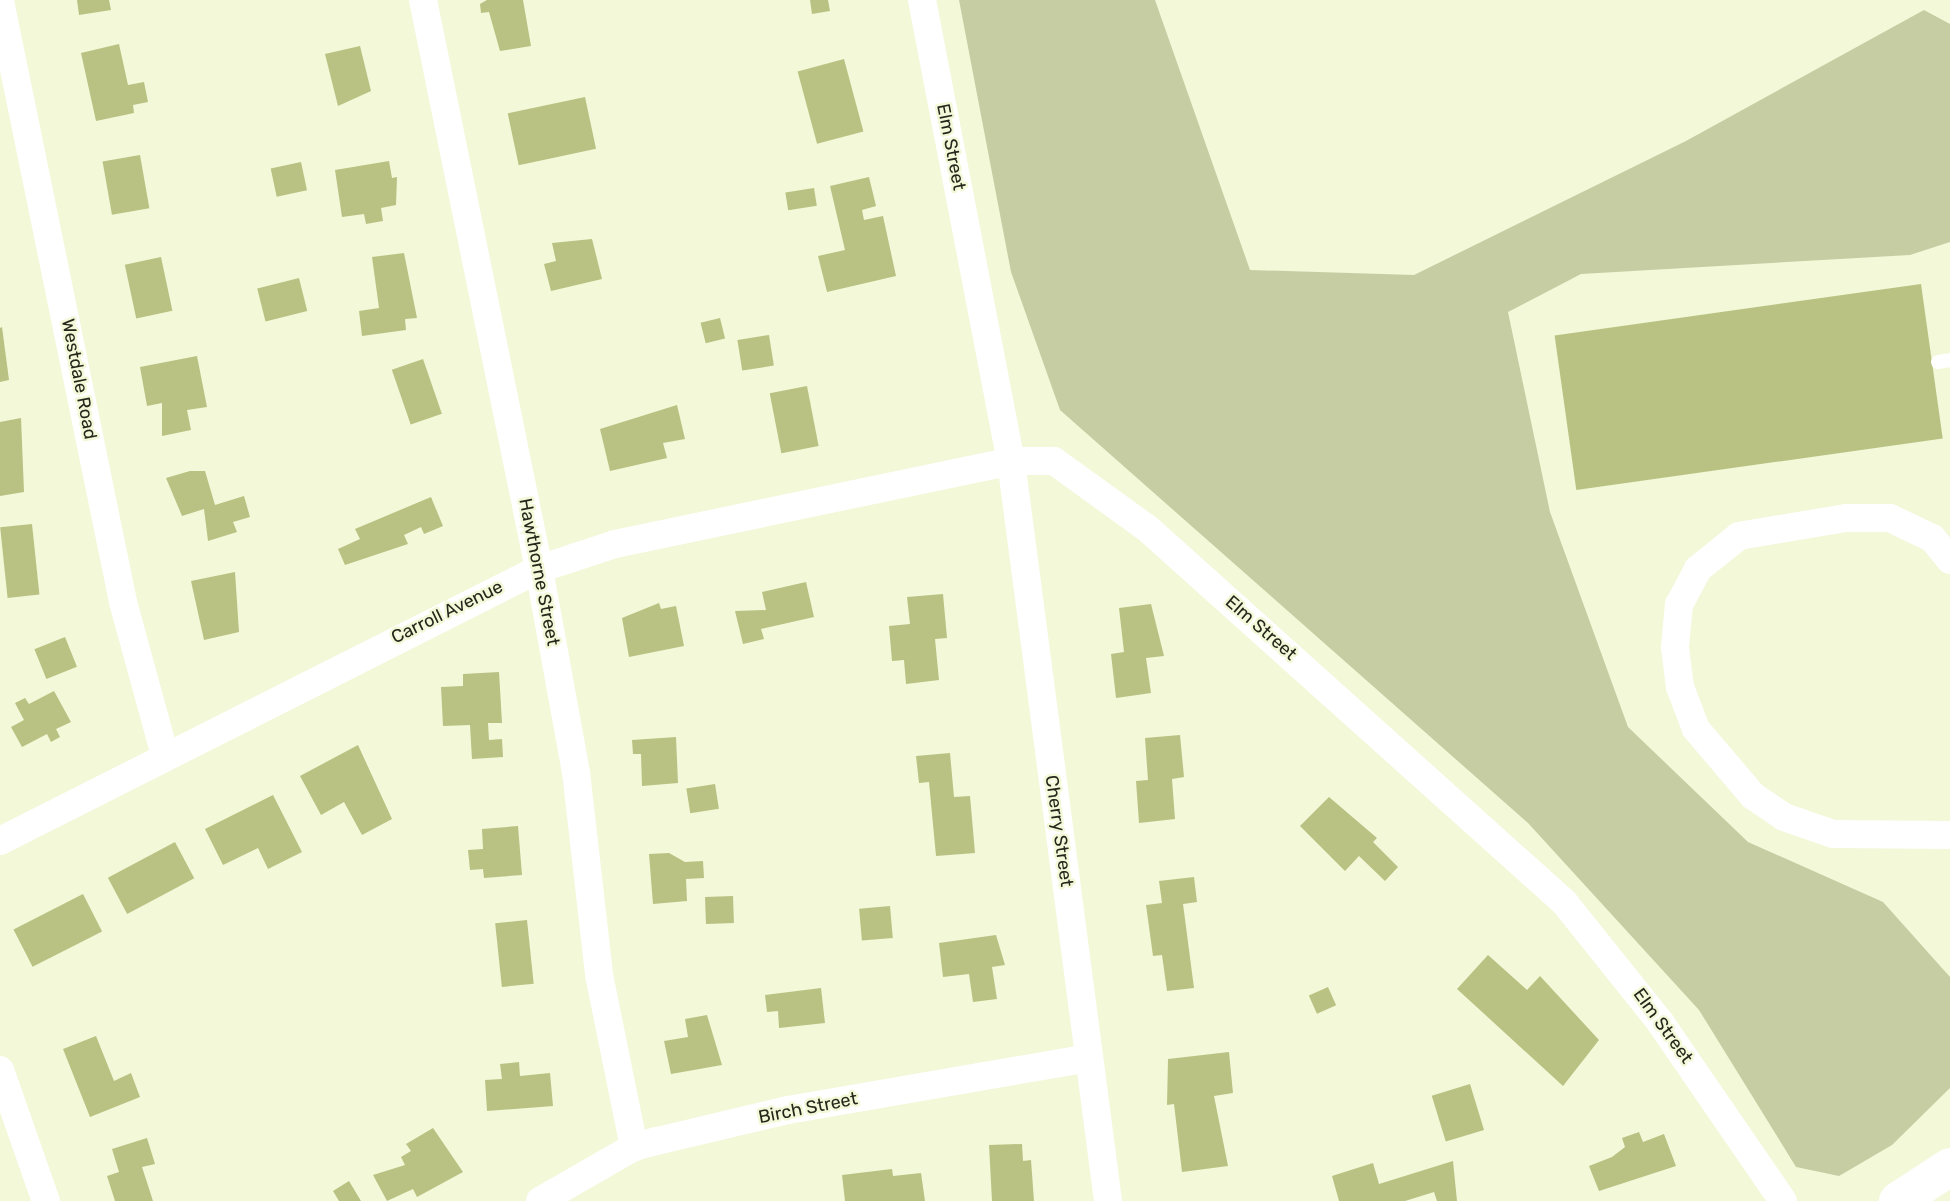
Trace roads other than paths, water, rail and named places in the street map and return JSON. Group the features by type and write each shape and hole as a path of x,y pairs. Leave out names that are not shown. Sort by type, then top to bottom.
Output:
{"main road":[{"path":"1898,1201 1950,1167"}],"street":[{"name":"Hawthorne Street","path":"423,0 539,569 576,772 599,975 634,1147"},
{"name":"Elm Street","path":"922,0 1011,461 1054,461 1147,528 1508,845 1610,954 1783,1201"},
{"name":"Westdale Road","path":"0,1 123,602 165,756"},
{"name":"Carroll Avenue","path":"0,841 539,569 615,544 1011,461"},
{"name":"Cherry Street","path":"1011,461 1108,1201"},
{"path":"1950,560 1932,538 1890,518 1846,518 1739,536 1698,569 1679,604 1675,647 1680,687 1696,729 1753,796 1784,817 1833,834 1950,835"},
{"name":"Birch Street","path":"540,1201 634,1147 788,1110 1089,1058"},
{"path":"0,1070 46,1201"}]}
